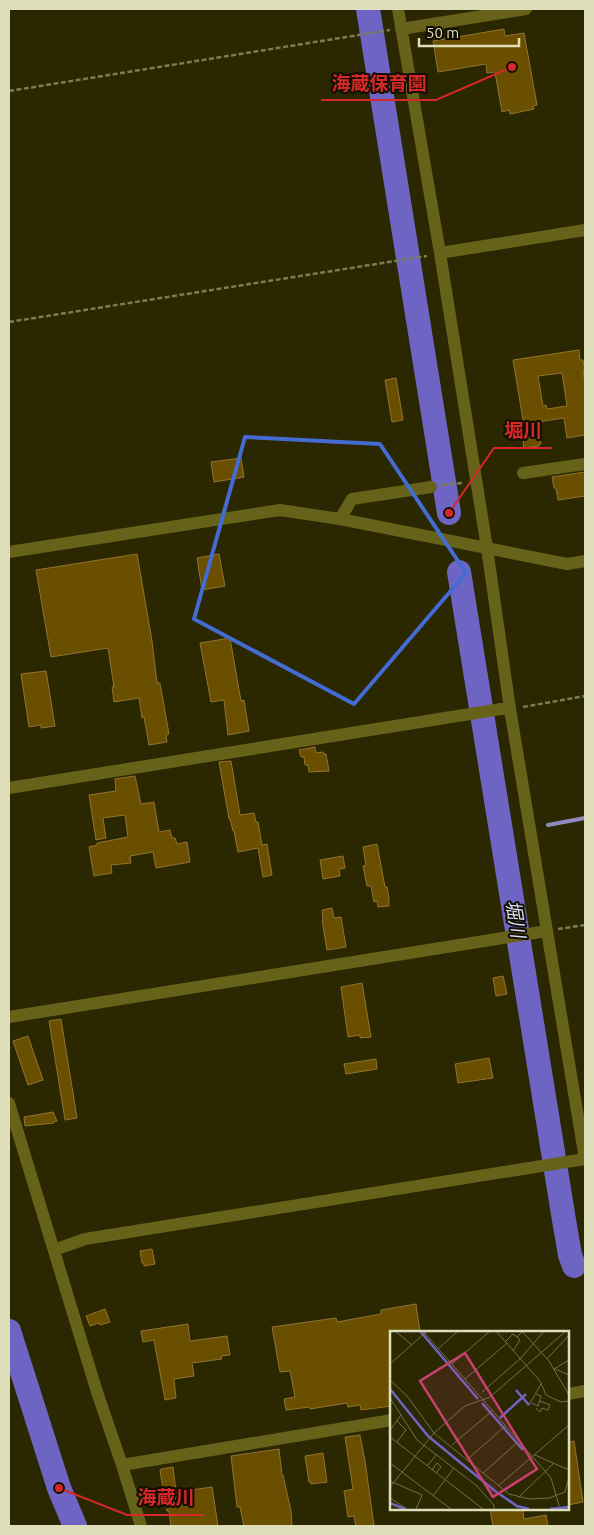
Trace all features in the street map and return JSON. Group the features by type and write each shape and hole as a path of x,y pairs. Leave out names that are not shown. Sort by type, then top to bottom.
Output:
{"street":[{"path":"54,1250 85,1239 585,1159 541,932 506,709 487,548 396,29 398,9"},
{"path":"396,29 526,9"},
{"path":"434,254 585,230"},
{"path":"523,473 585,464"},
{"path":"340,519 352,499 431,486"},
{"path":"9,552 280,510 340,519 567,564 585,561"},
{"path":"9,788 506,709"},
{"path":"9,1017 541,932"},
{"path":"9,1102 97,1392 141,1526"},
{"path":"569,1394 585,1391"},
{"path":"122,1465 390,1420"}],"path":[{"path":"9,91 396,29"},
{"path":"9,322 434,254"},
{"path":"431,486 462,483"},
{"path":"506,709 585,696"},
{"path":"541,932 585,925"}],"highlighted area":[{"path":"245,437 380,444 466,573 354,704 194,619"}],"building":[{"path":"504,29 505,36 524,33 537,105 533,106 534,109 510,114 509,110 502,112 495,72 487,73 486,64 438,72 433,41"},
{"path":"579,350 580,360 583,360 585,370 583,370 585,383 585,435 567,438 564,418 538,422 541,444 524,448 521,426 524,426 513,360","holes":["562,373 567,406 547,409 546,405 543,406 538,376"]},
{"path":"396,378 403,420 392,422 385,380"},
{"path":"241,458 244,477 214,482 211,462"},
{"path":"585,472 585,496 558,500 552,477"},
{"path":"137,554 157,683 160,683 169,734 166,735 167,742 149,745 139,698 114,702 112,687 114,687 108,648 51,657 36,570"},
{"path":"219,554 225,586 202,590 197,558"},
{"path":"230,638 241,701 244,700 249,731 228,735 224,700 211,702 200,643"},
{"path":"46,671 55,726 41,728 41,725 29,727 21,674"},
{"path":"315,747 316,753 323,752 326,754 329,771 309,772 308,765 305,765 304,757 301,757 299,750"},
{"path":"231,761 240,815 254,813 256,822 258,822 262,845 267,844 272,875 263,877 258,848 238,852 234,831 229,819 219,762"},
{"path":"135,776 141,804 154,802 159,832 170,830 172,838 175,838 177,844 187,842 190,862 156,868 153,852 130,856 131,863 111,865 112,873 94,876 89,847 97,845 97,843 128,837 125,815 103,818 106,838 96,840 89,795 116,791 115,779"},
{"path":"377,844 385,887 387,887 389,906 378,907 377,901 374,902 371,886 367,886 363,866 366,865 363,847"},
{"path":"343,856 345,868 339,869 340,876 323,879 320,860"},
{"path":"332,908 334,918 341,917 346,947 327,950 322,910"},
{"path":"503,976 507,994 496,996 493,978"},
{"path":"362,983 371,1037 360,1038 360,1035 348,1037 341,987"},
{"path":"61,1019 77,1118 65,1120 49,1021"},
{"path":"28,1036 43,1080 28,1085 13,1041"},
{"path":"489,1058 493,1078 458,1083 455,1064"},
{"path":"376,1059 377,1069 346,1074 344,1064"},
{"path":"53,1112 57,1121 54,1123 25,1126 24,1117"},
{"path":"152,1249 155,1264 144,1266 140,1251"},
{"path":"416,1304 420,1331 390,1331 390,1406 361,1410 360,1405 348,1407 347,1403 310,1409 310,1407 286,1410 284,1399 295,1397 290,1371 280,1372 272,1327 336,1318 337,1322 381,1314 381,1310"},
{"path":"105,1309 110,1322 90,1326 86,1316"},
{"path":"188,1324 190,1341 227,1336 230,1355 221,1356 222,1359 192,1363 194,1376 174,1379 176,1398 165,1400 154,1340 143,1342 141,1331"},
{"path":"360,1435 374,1526 356,1526 354,1516 348,1517 344,1491 353,1489 345,1437"},
{"path":"574,1441 583,1502 569,1505 569,1442"},
{"path":"279,1449 282,1475 291,1511 292,1526 244,1526 240,1507 237,1507 231,1456"},
{"path":"323,1453 327,1482 311,1484 309,1482 305,1456"},
{"path":"173,1467 176,1492 212,1487 218,1526 171,1526 160,1471 161,1469"},
{"path":"490,1510 523,1510 524,1519 546,1515 548,1526 493,1526"}],"waterway":[{"name":"堀川","path":"368,9 449,513"},
{"name":"堀川","path":"459,572 564,1220 570,1255 574,1266"},
{"path":"548,825 585,818"},
{"path":"9,1331 59,1488 75,1526"}],"place":[{"name":"海蔵保育園","path":"512,67"},
{"name":"堀川","path":"449,513"},
{"name":"海蔵川","path":"59,1488"}]}
